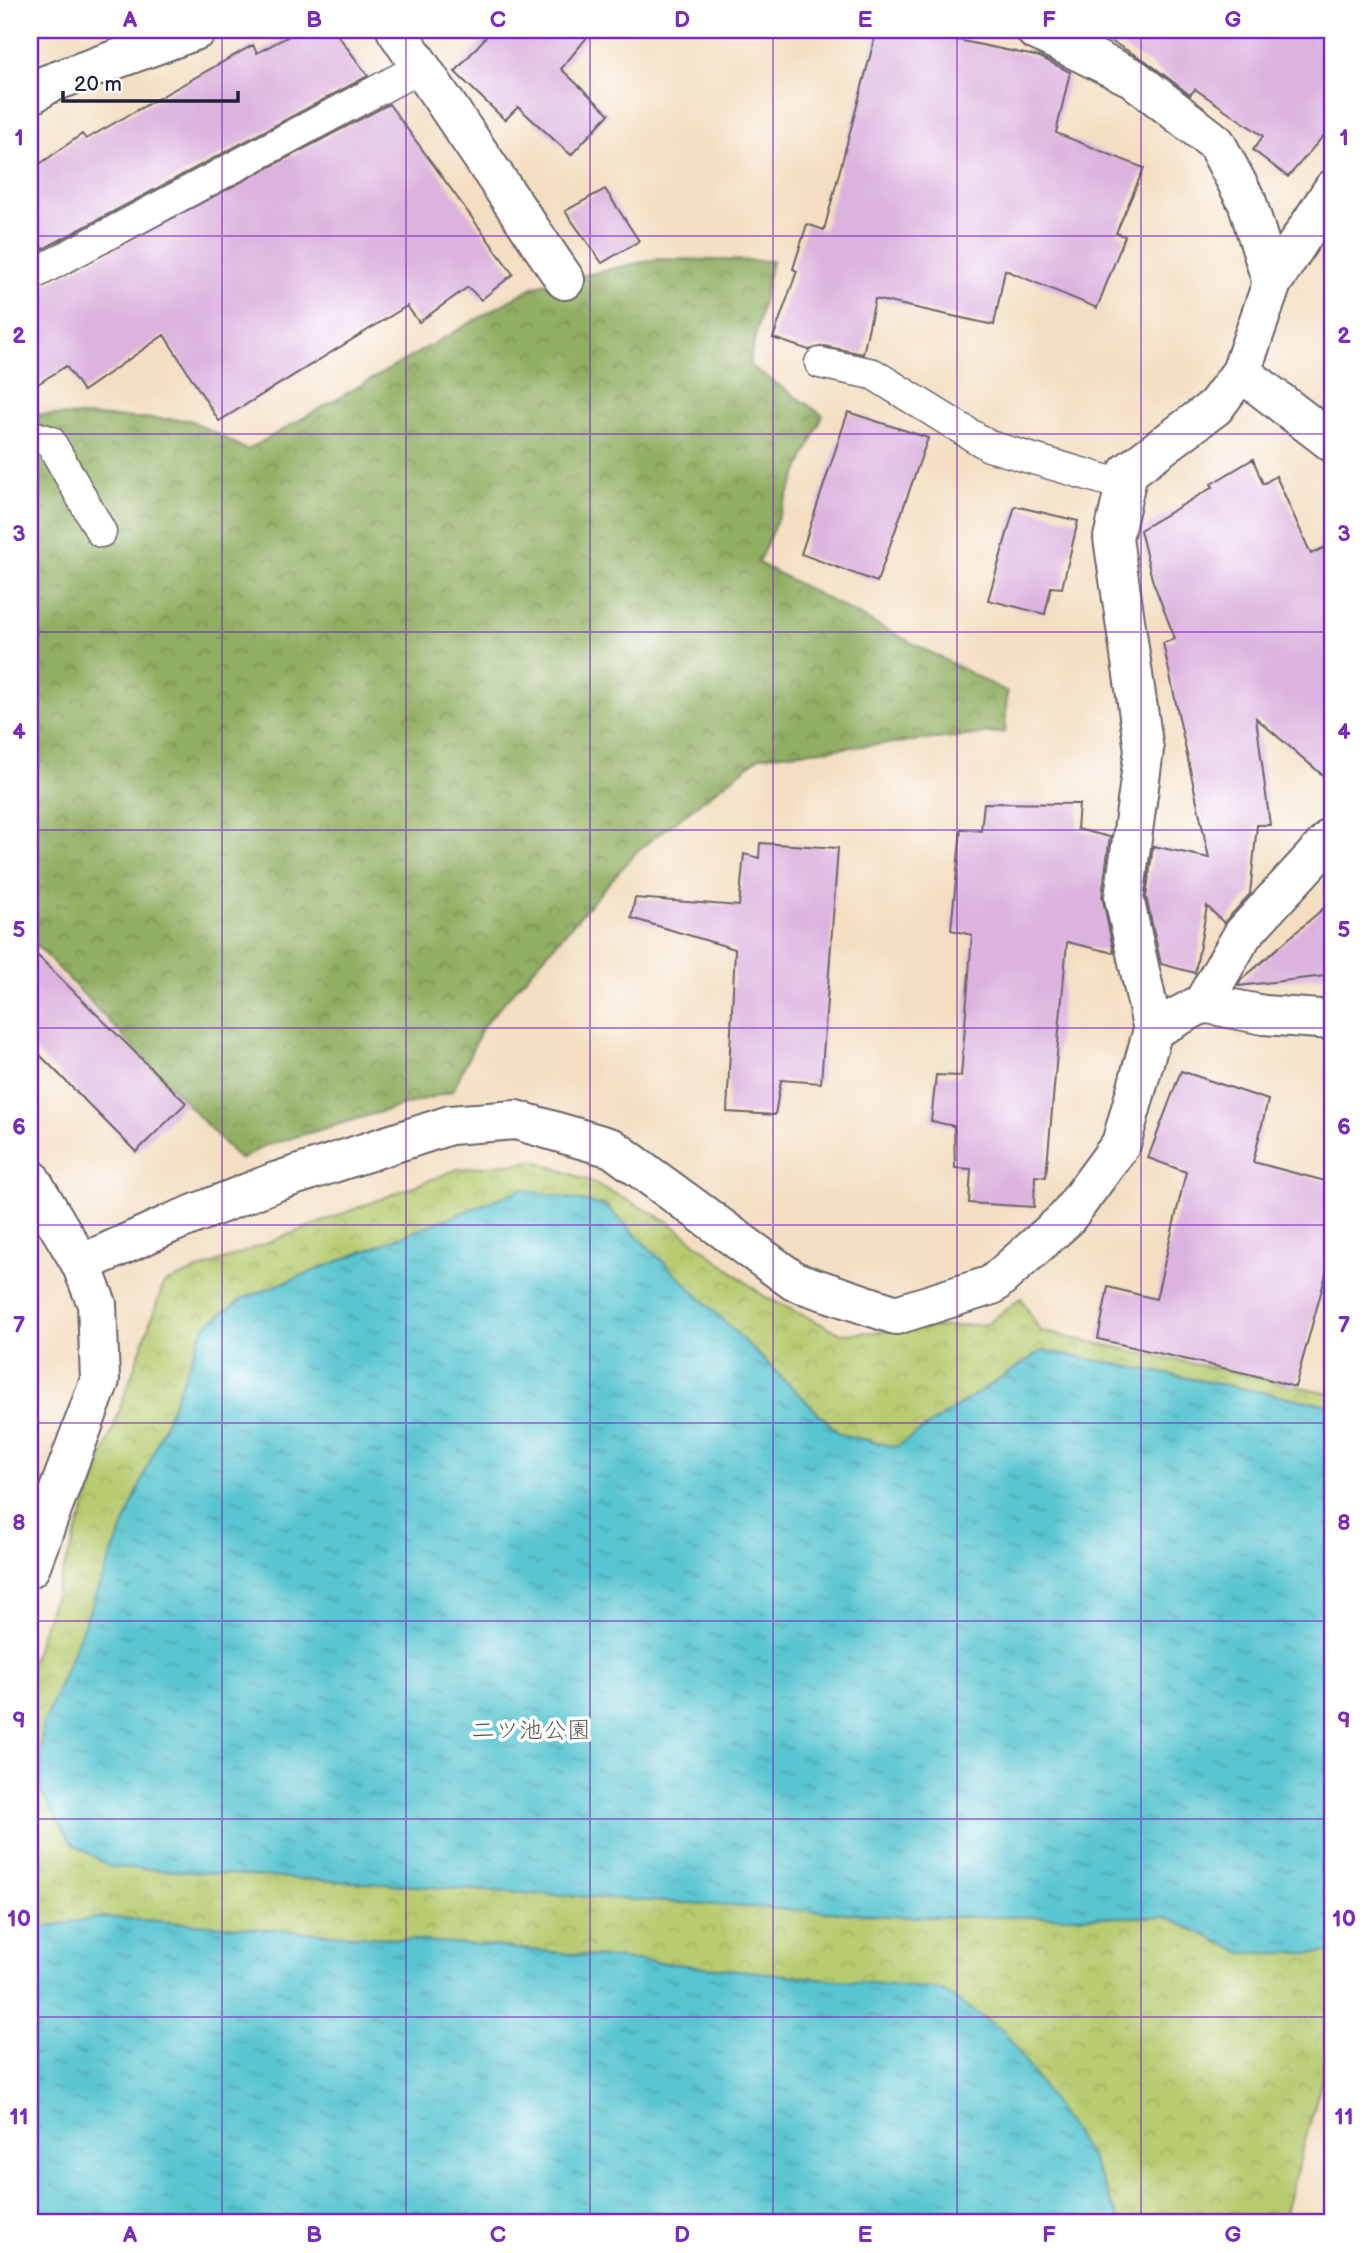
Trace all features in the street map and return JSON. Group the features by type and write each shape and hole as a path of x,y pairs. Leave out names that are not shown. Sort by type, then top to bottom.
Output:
{"street":[{"path":"30,95 48,84 197,30"},
{"path":"396,30 565,280"},
{"path":"1035,30 1133,78 1216,143 1247,202 1272,283"},
{"path":"82,1264 172,1223 275,1182 450,1125 516,1120 612,1148 794,1281 896,1315 992,1285 1066,1219 1121,1143 1153,1030 1124,898 1144,750 1113,538 1128,472 1215,407 1241,373 1272,283 1333,189"},
{"path":"1241,373 1333,443"},
{"path":"1153,1030 1203,1003 1243,934 1333,836"},
{"path":"1203,1003 1264,1015 1333,1020"},
{"path":"30,1178 82,1264 97,1304 100,1380 30,1568"}],"lane":[{"path":"30,276 421,67"},
{"path":"820,363 873,374 989,446 1126,486"},
{"path":"30,435 50,441 101,532"}],"green space":[{"path":"656,259 772,261 749,365 823,415 758,563 1007,692 1005,732 761,756 638,850 483,1026 453,1091 264,1146 240,1160 30,938 30,414 190,420 247,450 535,286"},
{"name":"二ツ池公園","path":"536,1161 592,1182 666,1220 765,1297 842,1334 987,1324 1021,1298 1040,1331 1333,1394 1333,2040 1282,2223 30,2223 30,1666 164,1283 458,1169"}],"water":[{"path":"522,1189 606,1206 840,1434 896,1447 1043,1350 1333,1406 1333,1953 1243,1953 1166,1917 908,1917 110,1867 71,1842 41,1792 42,1728 204,1327 242,1299"},
{"path":"103,1917 480,1945 941,1990 1005,2032 1091,2158 1121,2223 30,2223 30,1929"}],"building":[{"path":"300,30 334,30 368,76 30,256 30,171 82,134 86,139 253,45 257,53"},
{"path":"492,30 593,30 561,69 609,114 571,155 518,107 505,120 455,72"},
{"path":"877,30 909,30 1040,57 1070,72 1056,133 1144,168 1116,233 1125,236 1097,308 1005,270 994,325 875,299 863,354 824,346 809,350 773,338 797,271 793,269 807,224 824,230"},
{"path":"1091,30 1333,30 1333,125 1288,177 1253,150 1263,136 1195,89 1190,95 1146,61"},
{"path":"389,104 513,274 481,300 468,287 419,322 407,306 219,421 164,335 83,391 66,366 30,389 30,293"},
{"path":"605,189 639,241 602,263 565,211"},
{"path":"848,412 928,438 877,582 801,554"},
{"path":"1253,459 1263,484 1276,476 1311,554 1333,543 1333,784 1256,718 1270,825 1257,825 1250,894 1224,923 1207,906 1195,973 1161,964 1146,897 1153,846 1209,858 1163,643 1175,639 1152,579 1140,530 1213,487 1211,484"},
{"path":"1015,506 1078,521 1062,588 1051,587 1045,614 988,600"},
{"path":"984,803 1079,804 1077,829 1110,837 1102,896 1114,953 1067,942 1046,1177 1035,1176 1034,1207 969,1203 971,1169 955,1168 954,1126 931,1121 936,1075 961,1076 972,935 951,930 961,829 981,831"},
{"path":"760,843 838,848 821,1083 781,1080 775,1115 727,1112 735,949 631,918 635,898 739,906 744,854 759,858"},
{"path":"1333,900 1333,975 1238,986 1241,980"},
{"path":"30,948 186,1103 136,1152 30,1045"},
{"path":"1181,1071 1268,1100 1253,1162 1333,1183 1333,1249 1295,1387 1098,1339 1108,1287 1156,1299 1186,1172 1148,1158"}]}
